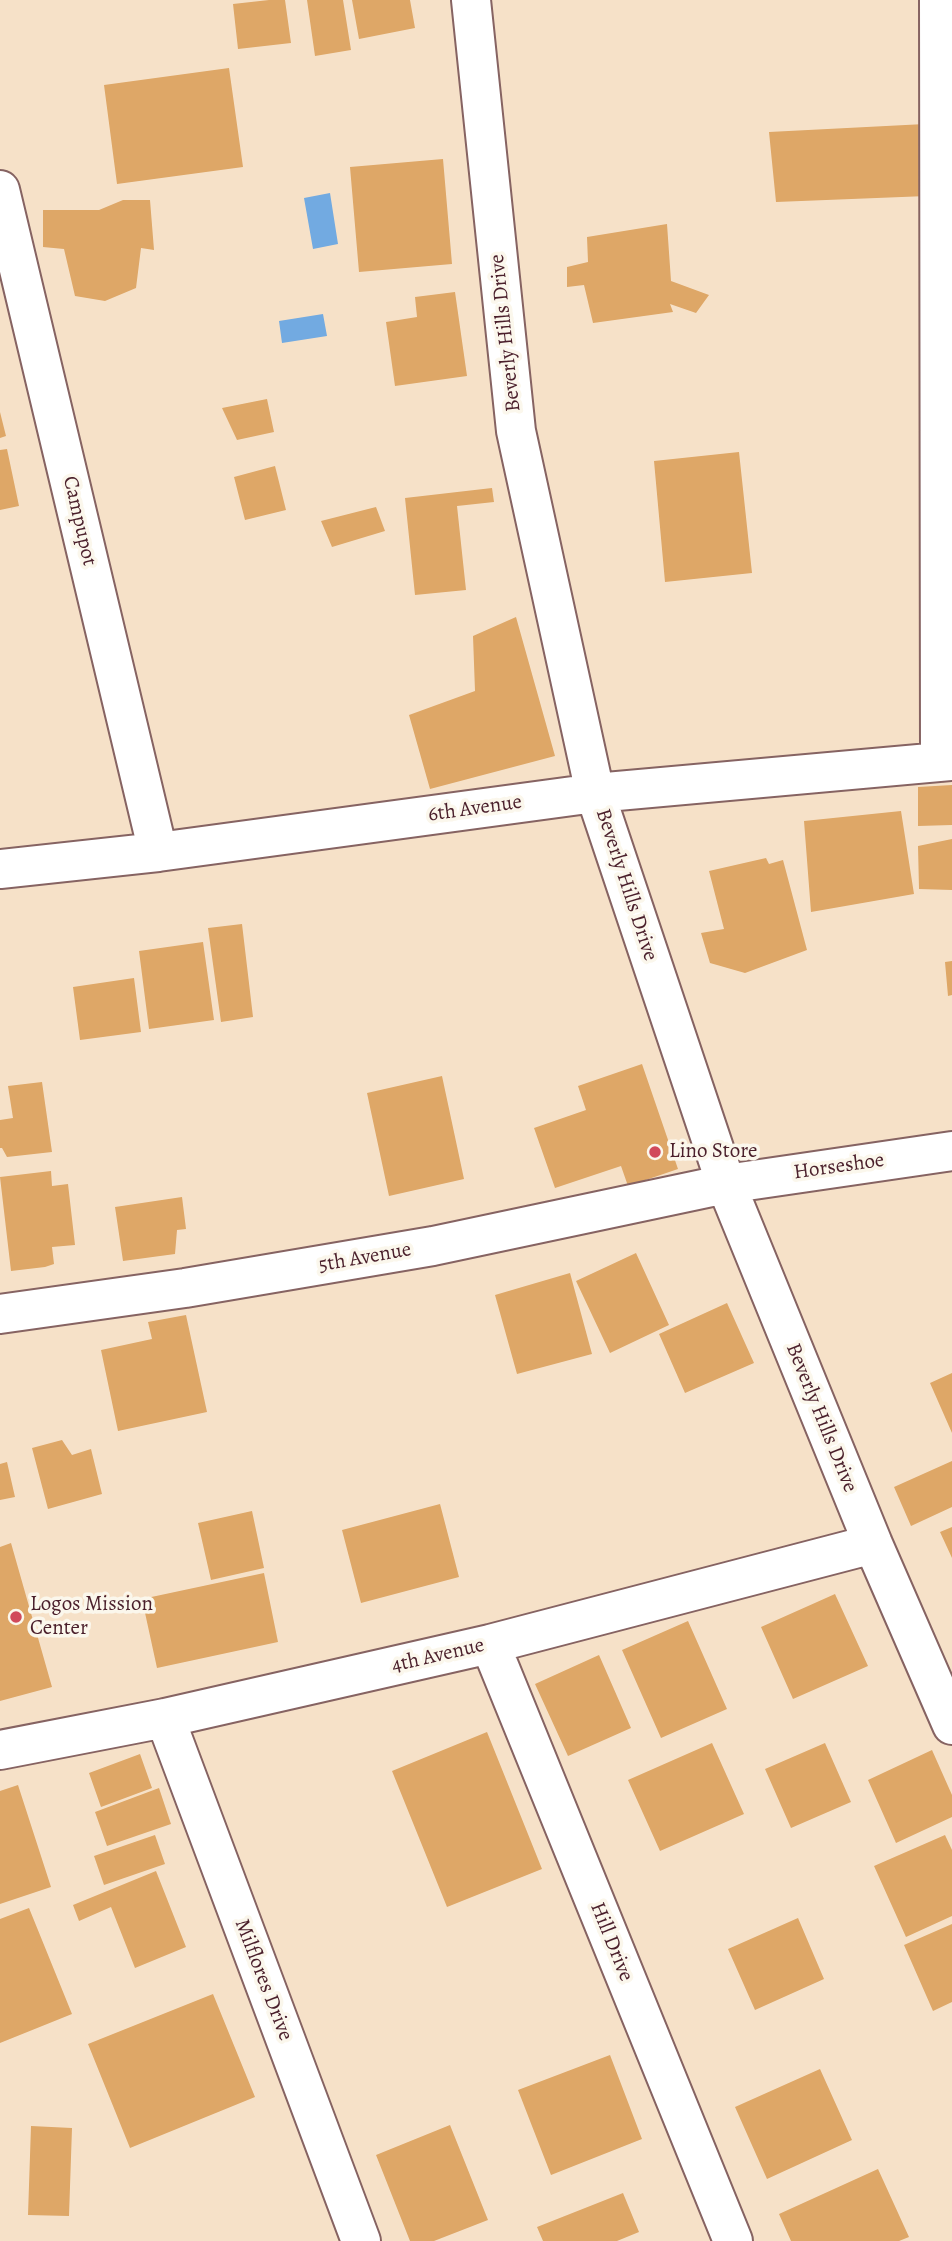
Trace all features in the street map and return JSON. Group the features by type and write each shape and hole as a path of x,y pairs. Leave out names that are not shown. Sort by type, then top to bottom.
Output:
{"street":[{"name":"Beverly Hills Drive","path":"471,0 516,431 596,793 726,1184 873,1544 952,1725"},
{"path":"939,0 946,762"},
{"name":"Campupot","path":"0,190 158,852"},
{"name":"6th Avenue","path":"0,869 158,852 596,793 946,762"},
{"name":"Horseshoe","path":"726,1184 952,1151"},
{"name":"5th Avenue","path":"0,1314 185,1288 433,1247 726,1184"},
{"name":"4th Avenue","path":"0,1750 165,1718 490,1644 873,1544"},
{"name":"Hill Drive","path":"490,1644 733,2241"},
{"name":"Milflores Drive","path":"165,1718 361,2241"}],"water":[{"path":"330,193 338,244 313,249 304,198"},
{"path":"323,314 327,336 282,343 279,321"}],"building":[{"path":"285,0 291,43 238,49 233,4"},
{"path":"307,0 343,0 351,50 315,56"},
{"path":"352,0 410,0 415,28 359,39"},
{"path":"229,68 243,167 117,184 104,85"},
{"path":"925,124 927,196 776,202 769,132"},
{"path":"443,159 452,264 359,272 350,167"},
{"path":"123,200 150,200 154,250 141,248 136,288 105,301 75,296 64,249 43,247 43,210 99,210"},
{"path":"667,224 671,281 709,295 696,313 670,304 673,312 593,323 584,285 567,287 567,267 588,262 587,237"},
{"path":"455,292 467,376 395,386 386,322 417,317 415,297"},
{"path":"267,399 274,432 237,440 222,408"},
{"path":"0,412 6,436 0,438"},
{"path":"7,449 19,506 0,510 0,450"},
{"path":"739,452 752,573 665,582 654,461"},
{"path":"275,466 286,510 245,520 234,477"},
{"path":"492,488 494,502 457,506 466,590 415,595 405,498"},
{"path":"376,507 385,531 332,547 321,521"},
{"path":"516,617 555,756 430,789 409,715 475,691 473,636"},
{"path":"952,785 952,825 918,826 918,787"},
{"path":"901,811 914,894 811,912 804,821"},
{"path":"952,839 952,890 919,889 918,846"},
{"path":"766,858 769,864 783,860 807,950 745,973 710,963 701,933 724,929 709,871"},
{"path":"242,924 253,1017 221,1022 208,928"},
{"path":"203,942 214,1020 149,1029 139,951"},
{"path":"952,961 952,995 948,996 945,962"},
{"path":"134,978 141,1032 80,1040 73,987"},
{"path":"642,1064 678,1169 628,1186 621,1166 555,1188 534,1128 586,1110 578,1086"},
{"path":"442,1076 464,1179 389,1196 367,1093"},
{"path":"42,1082 52,1152 7,1157 0,1148 0,1120 13,1118 8,1086"},
{"path":"51,1171 52,1186 68,1184 75,1245 52,1247 54,1264 11,1271 0,1177"},
{"path":"182,1197 186,1229 177,1230 175,1254 123,1261 115,1207"},
{"path":"636,1253 669,1325 610,1353 576,1281"},
{"path":"570,1273 592,1354 517,1374 495,1295"},
{"path":"727,1303 754,1363 685,1393 659,1334"},
{"path":"186,1315 207,1412 118,1431 101,1350 152,1339 148,1322"},
{"path":"952,1373 952,1433 930,1383"},
{"path":"62,1440 72,1455 91,1449 102,1494 48,1509 32,1448"},
{"path":"952,1461 952,1507 911,1526 894,1487"},
{"path":"7,1462 15,1497 0,1500 0,1464"},
{"path":"440,1504 459,1577 361,1603 342,1530"},
{"path":"252,1511 264,1568 211,1580 198,1523"},
{"path":"952,1527 952,1558 940,1532"},
{"name":"Logos Mission Center","path":"11,1543 52,1687 0,1701 0,1547"},
{"path":"264,1573 278,1642 157,1668 142,1599"},
{"path":"835,1594 868,1666 793,1699 761,1627"},
{"path":"688,1621 727,1709 661,1738 622,1650"},
{"path":"599,1655 631,1728 568,1756 535,1684"},
{"path":"487,1732 542,1869 447,1907 392,1771"},
{"path":"712,1743 744,1814 660,1851 628,1780"},
{"path":"825,1743 851,1802 791,1828 765,1769"},
{"path":"932,1750 952,1795 952,1817 896,1843 868,1780"},
{"path":"140,1754 152,1788 101,1807 89,1773"},
{"path":"18,1785 51,1887 0,1904 0,1791"},
{"path":"159,1788 171,1824 107,1846 95,1812"},
{"path":"155,1835 165,1864 104,1885 94,1856"},
{"path":"945,1835 952,1850 952,1916 906,1937 874,1866"},
{"path":"156,1871 186,1947 135,1968 111,1907 79,1921 73,1905"},
{"path":"29,1908 72,2014 0,2043 0,1919"},
{"path":"798,1918 824,1979 755,2010 728,1949"},
{"path":"952,1924 952,2002 933,2011 904,1945"},
{"path":"213,1994 255,2097 130,2148 88,2044"},
{"path":"610,2055 642,2139 551,2175 518,2090"},
{"path":"820,2069 852,2140 767,2179 735,2107"},
{"path":"450,2125 488,2220 434,2241 410,2241 376,2155"},
{"path":"31,2126 72,2128 69,2216 28,2215"},
{"path":"878,2169 909,2237 899,2241 791,2241 779,2214"},
{"path":"623,2193 639,2232 617,2241 543,2241 537,2227"}],"place":[{"name":"Lino Store","path":"655,1152"},
{"name":"Logos Mission Center","path":"16,1617"}]}
